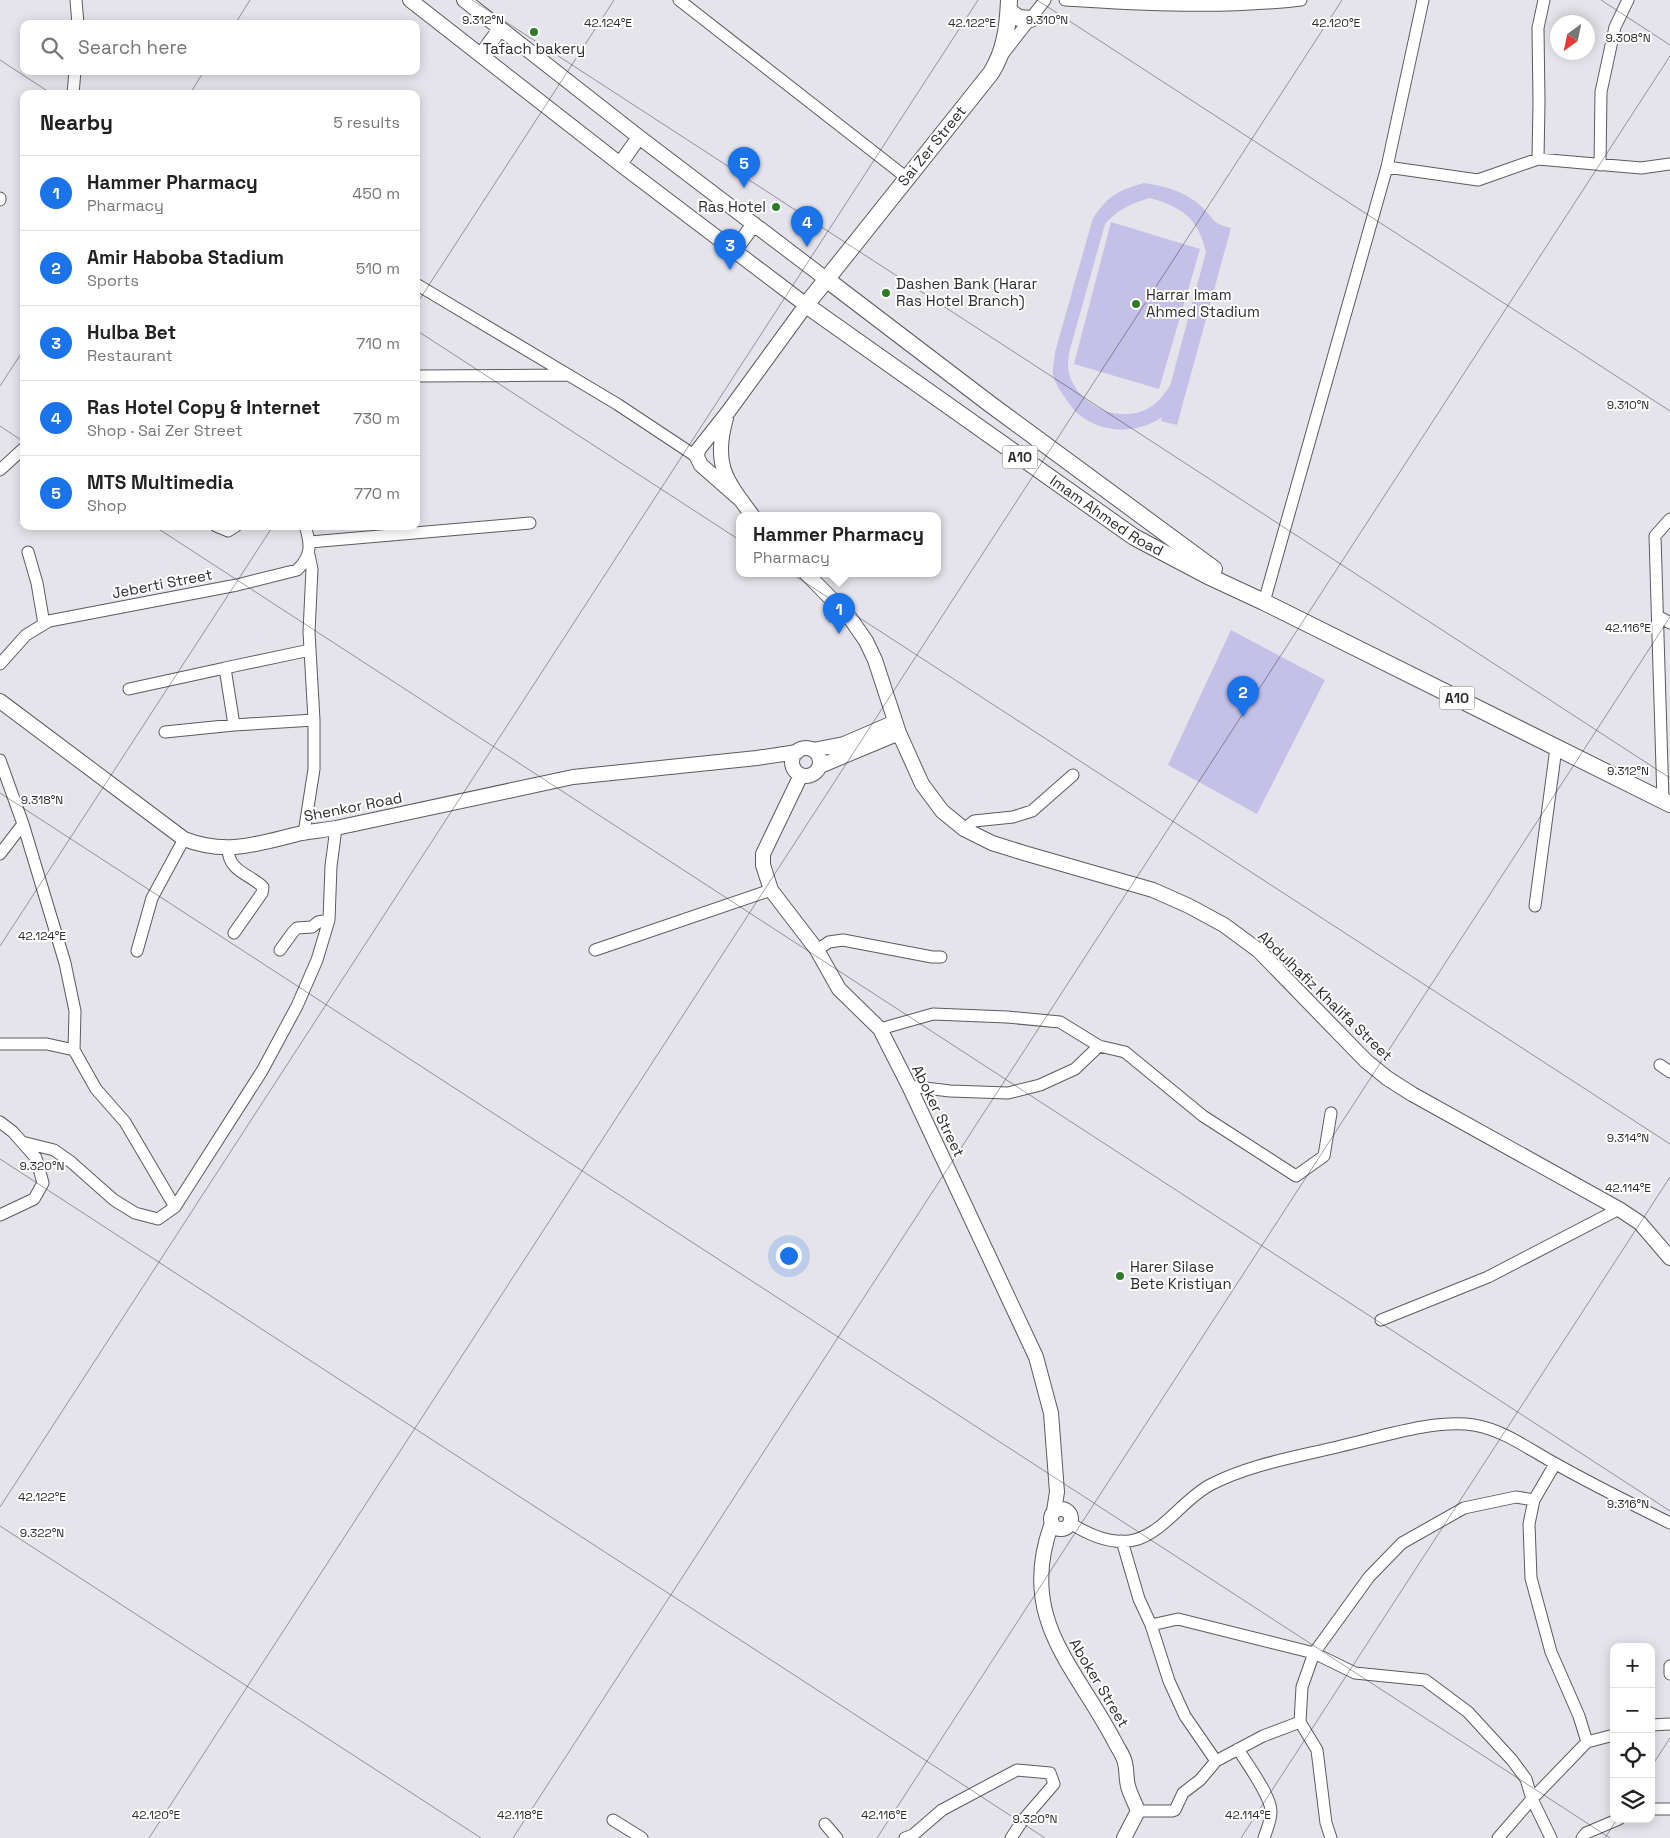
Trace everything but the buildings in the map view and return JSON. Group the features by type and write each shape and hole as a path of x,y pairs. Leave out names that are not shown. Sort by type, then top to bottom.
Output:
{"highway":[{"name":"Sai Zer Street","path":"806,305 991,73 999,60 1004,42 1009,6"},
{"path":"1009,6 1019,18 1031,19"},
{"name":"Imam Ahmed Road","path":"826,279 990,404 1244,592"},
{"name":"Imam Ahmed Road","path":"806,305 1134,537 1208,576 1244,592 1667,803"}],"main road":[{"path":"410,0 620,164 806,305 698,450 697,457 701,465 718,482 742,501"},
{"path":"464,0 639,137 826,279"},
{"path":"481,55 500,29"},
{"path":"620,164 639,137"},
{"path":"734,251 754,224"},
{"path":"728,412 721,436 721,465 750,512"},
{"name":"Abdulhafiz Khalifa Street","path":"810,577 850,618 866,641 875,660 897,728 922,784 942,811 964,829 992,842 1024,853 1153,890 1189,906 1224,925 1258,950 1366,1060 1387,1078 1412,1094 1619,1209 1640,1223 1670,1258"},
{"path":"873,738 888,697"},
{"name":"Shenkor Road","path":"0,701 184,839 198,844 228,848 250,846 573,777 757,758 797,764"},
{"path":"897,728 873,738 820,766 815,774 806,776 797,764 805,749 813,750 873,738 908,753"},
{"path":"813,750 819,757 820,766"},
{"name":"Aboker Street","path":"797,764 763,854 763,865 771,890 817,950 839,989 880,1029 909,1086 1036,1357 1051,1413 1061,1519 1046,1540 1041,1567 1041,1592 1044,1613 1061,1653 1118,1747 1126,1764 1128,1785 1138,1811"},
{"path":"1124,1838 1138,1811"}],"street":[{"path":"76,0 78,20"},
{"path":"679,0 907,178"},
{"path":"999,60 1045,0"},
{"path":"1065,0 1184,5 1268,4 1301,0"},
{"path":"1264,602 1387,167 1423,0"},
{"path":"1538,159 1538,28 1544,0"},
{"path":"1600,166 1601,92 1615,27 1628,0"},
{"path":"73,90 75,75"},
{"path":"1387,167 1478,180 1538,159 1600,166 1641,168 1670,164"},
{"path":"420,286 569,375 697,457"},
{"path":"420,376 569,375"},
{"path":"0,470 20,452"},
{"path":"1667,803 1666,726 1658,616 1655,536 1670,519"},
{"path":"310,542 530,523"},
{"path":"304,833 314,769 314,720 309,632 312,569 309,555 310,542 306,530"},
{"path":"28,552 37,583 44,624"},
{"name":"Jeberti Street","path":"0,664 26,635 49,621 237,585 297,570 304,564 309,555"},
{"path":"1658,616 1670,623"},
{"path":"129,689 310,650"},
{"path":"225,668 234,725"},
{"path":"165,732 314,720"},
{"path":"1535,906 1556,748"},
{"path":"0,760 23,824 65,963 75,1011 74,1050 96,1089 125,1122 175,1206"},
{"path":"964,829 974,821 1012,817 1032,811 1073,775"},
{"path":"0,854 23,824"},
{"path":"22,1142 54,1150 71,1162 114,1200 135,1213 158,1219 175,1206 262,1071 297,1006 317,960 330,920 331,866 336,828"},
{"path":"137,951 152,898 184,839"},
{"path":"228,848 228,858 232,865 263,887 262,893 234,933"},
{"path":"595,950 771,890"},
{"path":"280,950 297,928 312,927 318,922 330,920"},
{"path":"817,950 829,942 844,940 932,957 942,957"},
{"path":"880,1029 933,1014 1008,1017 1060,1022 1099,1046 1125,1052 1203,1116 1296,1176 1324,1156 1331,1113"},
{"path":"0,1044 47,1044 74,1050"},
{"path":"909,1086 950,1091 1008,1093 1040,1085 1075,1069 1099,1046"},
{"path":"1660,1065 1670,1072"},
{"path":"0,1122 13,1132 36,1158 43,1183 34,1199 0,1215"},
{"path":"1380,1320 1488,1277 1619,1209"},
{"path":"1061,1519 1092,1535 1111,1540 1137,1539 1152,1531 1209,1486 1258,1466 1430,1425 1474,1425 1494,1431 1517,1442 1555,1464 1670,1523"},
{"path":"1555,1464 1534,1500 1529,1524 1531,1578 1551,1652 1579,1716 1587,1742"},
{"path":"1331,1838 1326,1824 1317,1750 1300,1722 1302,1687 1314,1653 1369,1577 1402,1543 1464,1508 1516,1498 1534,1500"},
{"path":"1122,1541 1139,1599 1151,1625 1169,1681 1185,1716 1216,1761"},
{"path":"1151,1625 1178,1619 1314,1653 1355,1674 1425,1680 1468,1712 1512,1760 1526,1779 1532,1799 1551,1838"},
{"path":"1670,1666 1670,1674"},
{"path":"1138,1811 1175,1810 1183,1794 1200,1780 1216,1761 1263,1736 1300,1722"},
{"path":"1655,1725 1670,1724"},
{"path":"1498,1838 1532,1799 1587,1742 1610,1736"},
{"path":"1238,1749 1269,1800 1270,1819 1264,1838"},
{"path":"905,1838 913,1835 942,1810 1016,1770 1050,1773 1054,1784 1023,1820 1011,1838"},
{"path":"1655,1810 1670,1809"},
{"path":"613,1820 642,1838"},
{"path":"1582,1838 1586,1833 1610,1823"},
{"path":"825,1824 837,1838"}],"shaded area":[{"path":"1144,183 1181,193 1195,201 1216,222 1231,228 1177,425 1161,421 1162,417 1141,427 1130,429 1106,428 1084,419 1075,411 1064,396 1053,375 1055,352 1093,218 1114,195","holes":["1150,198 1180,210 1193,222 1203,240 1206,252 1170,386 1158,401 1149,408 1137,413 1113,413 1090,403 1081,394 1069,373 1069,353 1105,224 1120,211 1136,202"]},
{"path":"1111,222 1200,249 1159,389 1074,364"},
{"path":"1231,630 1325,680 1257,814 1168,765"}],"place":[{"name":"Tafach bakery","path":"534,32"},
{"name":"MTS Multimedia","path":"744,188"},
{"name":"Ras Hotel","path":"776,207"},
{"name":"Ras Hotel Copy & Internet","path":"807,247"},
{"name":"Hulba Bet","path":"730,270"},
{"name":"Dashen Bank (Harar Ras Hotel Branch)","path":"886,293"},
{"name":"Harrar Imam Ahmed Stadium","path":"1136,304"},
{"name":"Hammer Pharmacy","path":"839,634"},
{"name":"Amir Haboba Stadium","path":"1243,717"},
{"name":"Harer Silase Bete Kristiyan","path":"1120,1276"}]}
